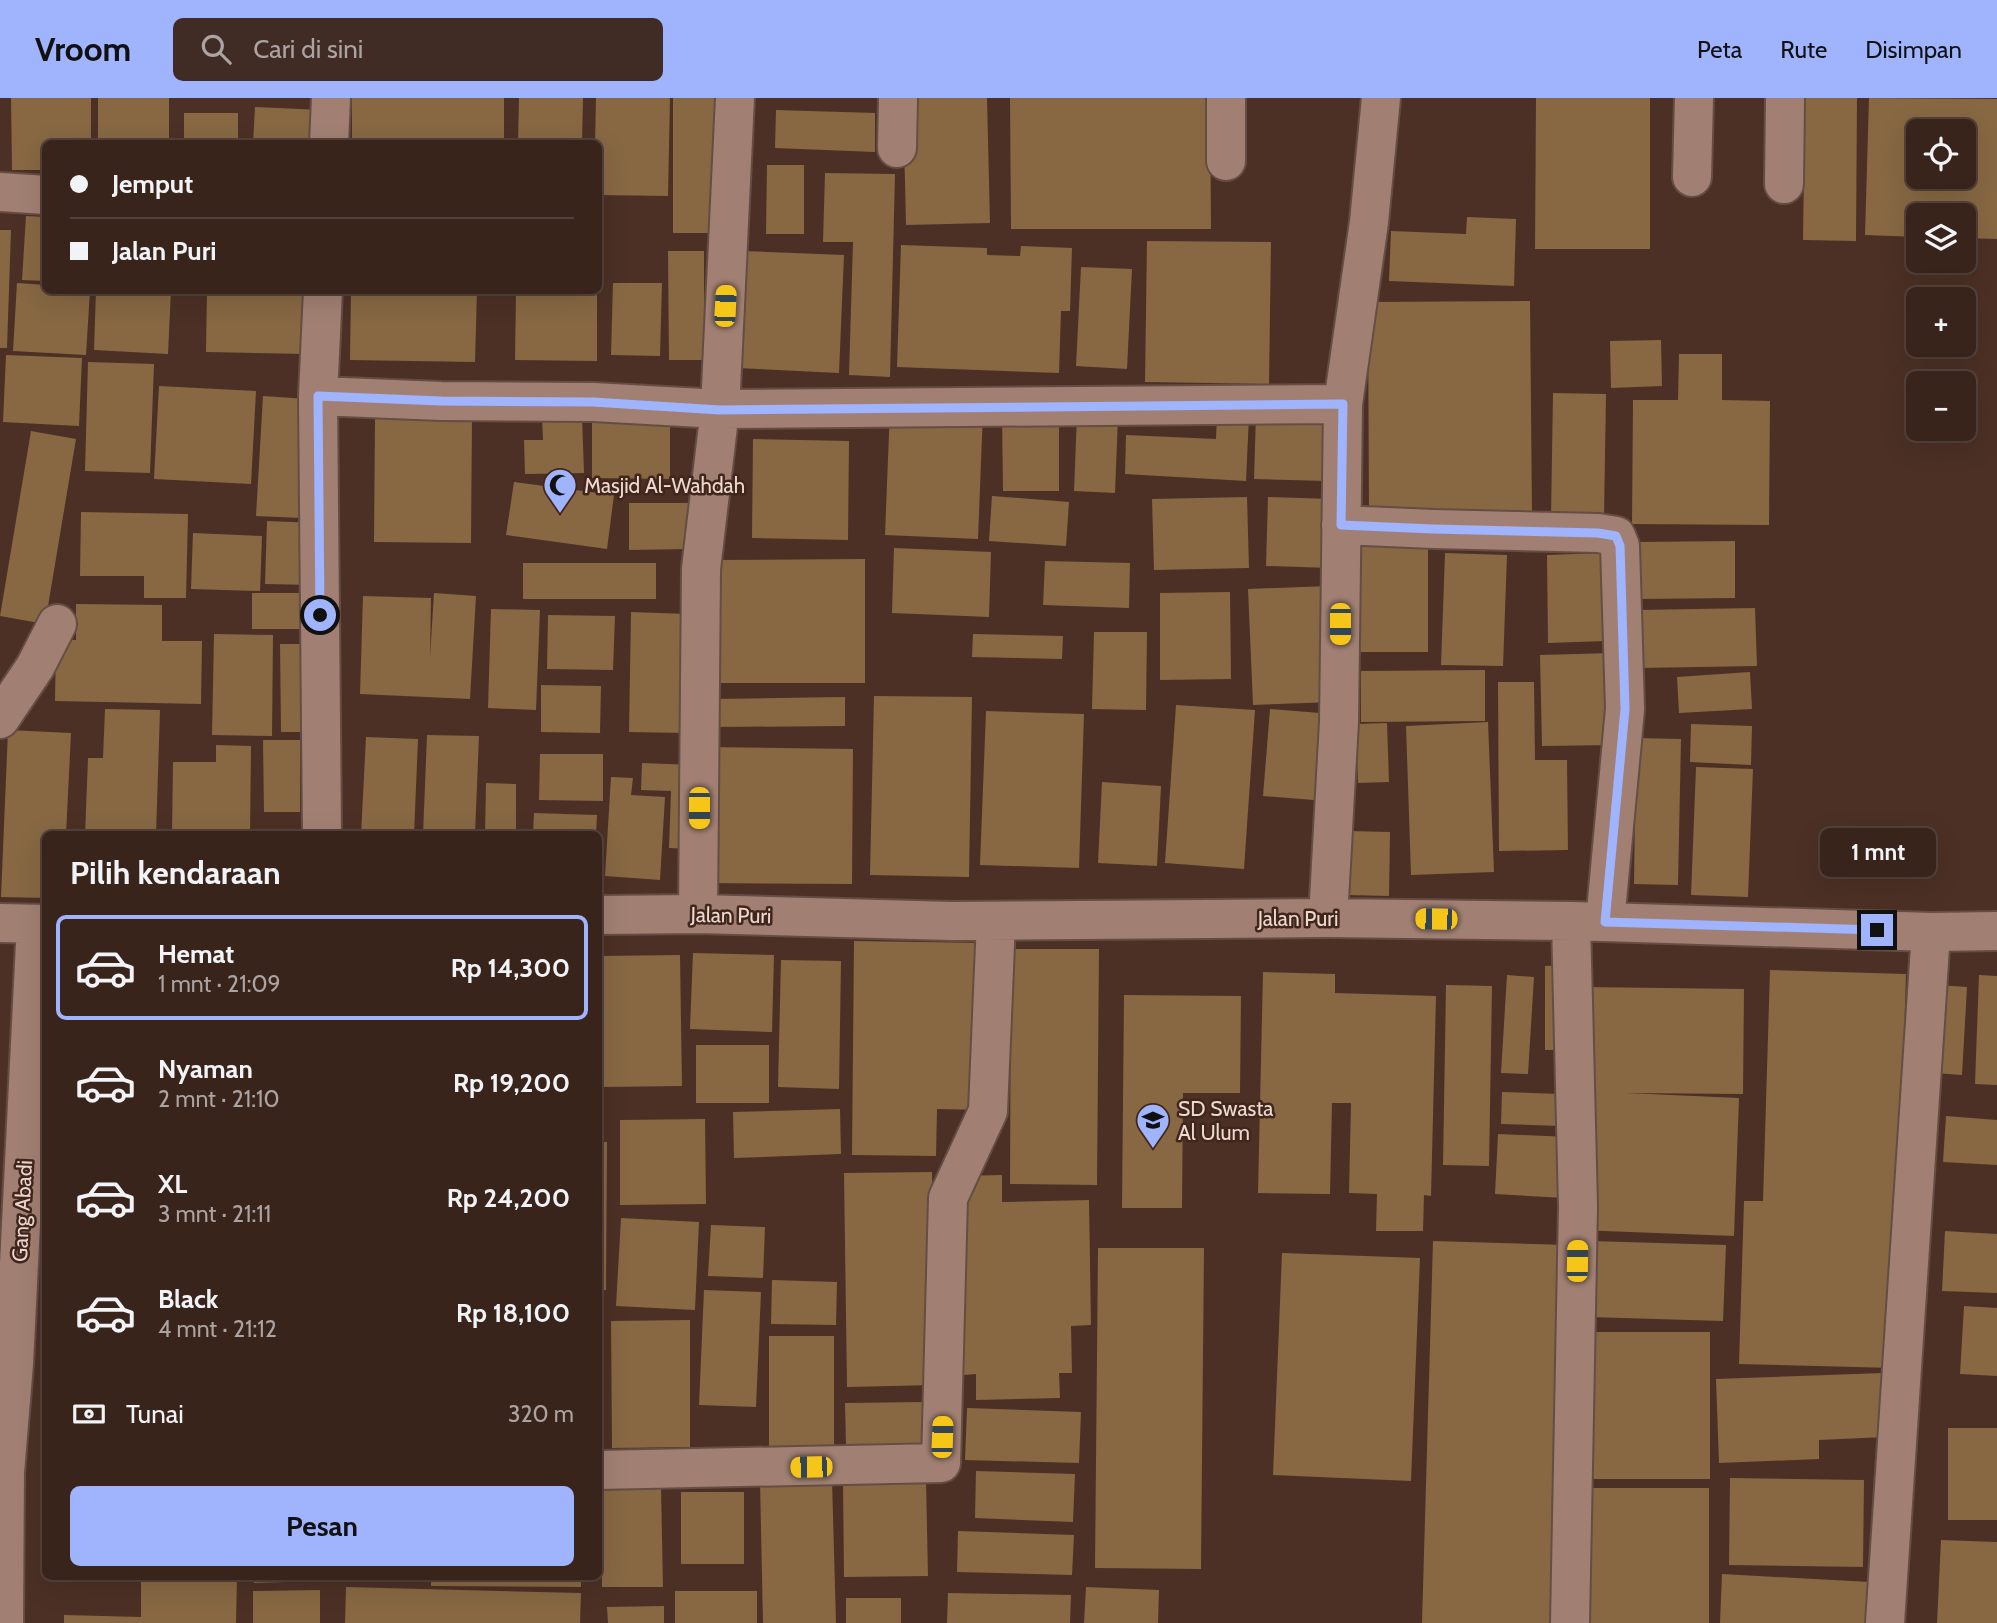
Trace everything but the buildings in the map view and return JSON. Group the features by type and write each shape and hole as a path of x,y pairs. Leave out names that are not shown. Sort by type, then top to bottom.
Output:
{"street":[{"path":"329,140 331,98"},
{"path":"698,914 701,569 720,410 735,98"},
{"path":"897,148 898,98"},
{"path":"1226,98 1226,161"},
{"path":"1328,918 1339,722 1343,404 1369,222 1381,98"},
{"path":"1692,177 1694,98"},
{"path":"1784,184 1785,98"},
{"path":"0,192 42,195"},
{"path":"322,831 318,396 323,294"},
{"path":"318,396 441,401 593,402 720,410 1343,404"},
{"path":"1341,525 1598,533 1616,536 1620,546 1625,709 1588,921 1578,1206 1570,1623"},
{"path":"0,719 35,667 57,624"},
{"name":"Jalan Puri","path":"602,915 698,914 996,921 1328,918 1588,921 1931,932 1997,931"},
{"path":"602,1470 941,1463 948,1198 988,1111 996,921"},
{"name":"Gang Abadi","path":"4,1623 3,1473 15,1364 27,924"},
{"path":"1885,1623 1931,932"}],"place":[{"name":"Masjid Al-Wahdah","path":"560,515"},
{"name":"SD Swasta Al Ulum","path":"1153,1150"}],"route":[{"path":"320,615 318,396 441,401 593,402 720,410 1343,404 1341,525 1598,533 1616,536 1620,546 1625,709 1605,922 1877,930"}]}
